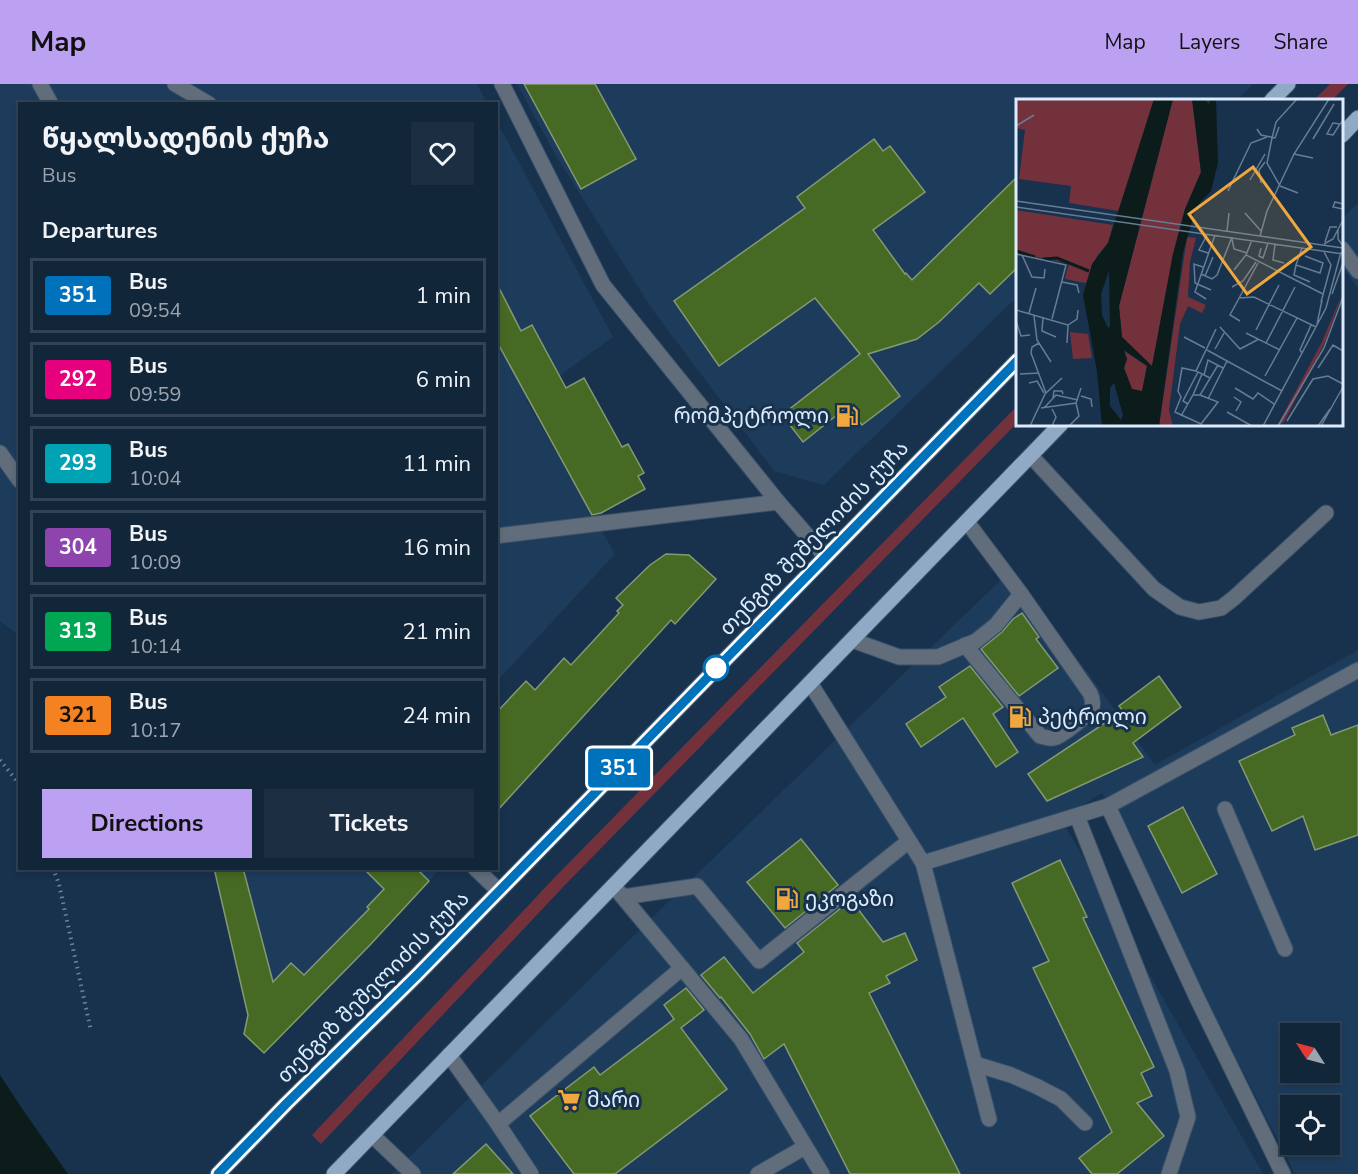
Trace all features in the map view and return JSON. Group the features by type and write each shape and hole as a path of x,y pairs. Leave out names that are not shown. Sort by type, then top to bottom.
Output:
{"main road":[{"path":"1343,133 1358,118"},
{"name":"თენგიზ შეშელიძის ქუჩა","path":"218,1174 417,975 1016,361"},
{"path":"334,1174 449,1055 618,891 810,683 1059,426"}],"street":[{"path":"40,84 50,102"},
{"path":"175,84 206,102"},
{"path":"502,84 603,285 778,502 825,556"},
{"path":"1343,252 1358,271"},
{"path":"0,453 18,479"},
{"path":"1030,456 1154,589 1180,607 1199,612 1221,608 1234,598 1326,513"},
{"path":"498,536 778,502"},
{"path":"965,645 1040,736 1055,738 1087,715 1092,708 1090,693 967,522"},
{"path":"852,640 899,657 938,657 976,641 996,625 1021,594"},
{"path":"923,863 1108,806 1358,670"},
{"path":"810,683 923,863 989,1119"},
{"path":"1108,806 1198,1000 1283,1174"},
{"path":"1225,809 1285,949"},
{"path":"1077,816 1177,1071 1188,1117 1169,1174"},
{"path":"618,891 696,886 759,961 909,841"},
{"path":"477,870 499,891"},
{"path":"618,891 741,1039 822,1174"},
{"path":"498,1124 682,968"},
{"path":"449,1055 531,1174"},
{"path":"975,1064 1019,1079 1060,1099 1084,1123"},
{"path":"372,1135 413,1174"},
{"path":"758,1174 805,1147"}],"path":[{"path":"0,760 18,782"},
{"path":"54,870 59,884 91,1031"}],"shaded area":[{"path":"0,84 477,84 486,102 18,102 18,634 0,621"},
{"path":"517,84 1253,84 1238,99 1016,99 1016,298 824,485 774,471 652,309 555,154"},
{"path":"1330,84 1348,84 1333,99 1315,99"},
{"path":"498,124 613,337 526,400 615,554 498,680"},
{"path":"1358,203 1358,289 1343,267 1343,218"},
{"path":"1016,407 1016,424 566,884 321,1144 312,1135 557,875"},
{"path":"1012,569 1155,765 1358,650 1358,1174 1295,1174 1285,1155 1340,1155 1340,1095 1280,1095 1280,1144 1102,793 1061,819 1263,1174 392,1174 664,906"},
{"path":"214,870 439,870 264,1053 244,1034 251,1005"},
{"path":"0,1075 23,1110 68,1174 0,1174"}],"building":[{"path":"524,84 595,84 636,159 581,189"},
{"path":"874,139 883,151 890,146 925,192 873,230 905,274 912,280 1016,178 1016,269 990,294 979,283 939,322 917,339 868,354 900,396 862,425 847,407 803,442 782,415 860,354 815,298 719,366 674,301 805,208 797,197"},
{"path":"498,286 521,331 532,325 566,388 584,378 622,447 628,444 644,473 638,476 645,489 601,513 592,515 498,344"},
{"path":"666,554 689,555 716,579 675,624 671,620 498,810 498,711 526,681 535,690 564,658 571,665 619,613 617,611 623,605 616,598 650,565"},
{"path":"1022,613 1039,637 1036,639 1058,668 1019,696 981,649"},
{"path":"970,666 1003,707 993,714 1018,752 996,767 963,718 921,747 906,724 946,697 939,687"},
{"path":"1159,676 1181,707 1133,743 1143,757 1047,801 1028,774 1123,711 1119,706"},
{"path":"1323,715 1331,735 1358,725 1358,835 1315,850 1303,816 1272,831 1239,761 1295,735 1292,728"},
{"path":"1183,807 1217,874 1182,893 1148,826"},
{"path":"801,839 838,885 785,928 747,882"},
{"path":"1060,860 1087,917 1083,918 1154,1067 1141,1073 1152,1096 1137,1103 1164,1136 1117,1174 1092,1174 1079,1158 1112,1132 1033,968 1049,961 1012,883"},
{"path":"214,870 244,870 273,982 291,963 304,975 369,909 367,907 384,889 365,870 418,870 429,881 264,1053 244,1034 248,1015"},
{"path":"851,900 883,942 905,933 917,960 886,976 890,983 869,993 960,1174 850,1174 784,1044 764,1059 750,1034 701,975 724,957 753,993 804,952 797,943"},
{"path":"686,988 704,1010 681,1028 727,1089 615,1174 574,1174 530,1116 594,1067 600,1075 674,1019 664,1005"},
{"path":"486,1144 513,1174 453,1174"}],"bus line":[{"name":"351","path":"218,1174 417,975 1016,362"}],"place":[{"name":"რომპეტროლი","path":"847,416"},
{"name":"პეტროლი","path":"1020,717"},
{"name":"ეკოგაზი","path":"787,899"},
{"name":"მარი","path":"569,1100"}]}
